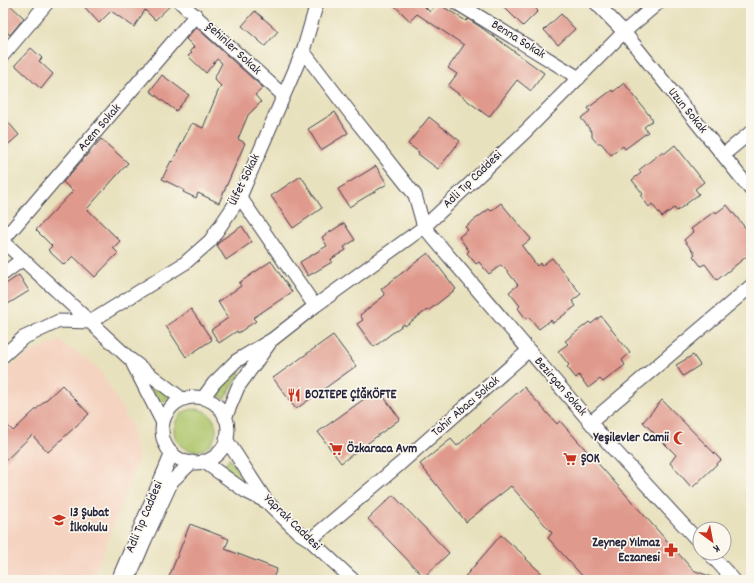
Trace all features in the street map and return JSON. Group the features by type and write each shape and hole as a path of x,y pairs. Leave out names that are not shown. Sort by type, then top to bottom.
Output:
{"street":[{"path":"3,55 47,3"},
{"name":"Şehinler Sokak","path":"182,3 283,95"},
{"name":"Ülfet Sokak","path":"90,322 185,263 210,241 240,197 303,50 317,3"},
{"name":"Benna Sokak","path":"457,3 579,78"},
{"name":"Uzun Sokak","path":"596,3 624,32 751,190"},
{"name":"Adli Tıp Caddesi","path":"203,398 214,383 236,361 273,339 315,306 424,227 579,78 624,32 658,3"},
{"name":"Acem Sokak","path":"3,241 196,15"},
{"path":"303,50 354,118 415,195 424,227"},
{"path":"722,155 751,132"},
{"path":"240,197 315,306"},
{"name":"Bezirgan Sokak","path":"424,227 591,422 606,442 692,534"},
{"path":"3,241 131,360 182,400"},
{"path":"3,274 23,259"},
{"path":"591,422 751,286"},
{"path":"3,356 23,338 59,321 90,322"},
{"name":"Adli Tıp Caddesi","path":"128,580 172,482 197,462 213,457 221,449 226,438 228,428 226,418 238,387 273,339"},
{"name":"Tahir Abacı Sokak","path":"310,540 400,464 529,350"},
{"path":"131,360 163,422"},
{"path":"197,462 181,459 172,453 165,444 162,433 166,413 173,405 192,397 203,398 212,402 220,409 226,418"},
{"name":"Yaprak Caddesi","path":"226,438 267,502 299,533 310,540 353,580"},
{"name":"Adli Tıp Caddesi","path":"118,580 172,453"},
{"name":"Yaprak Caddesi","path":"197,462 245,491 267,502"},
{"path":"716,561 734,580"}],"shaded area":[{"name":"13 Şubat İlkokulu","path":"59,341 96,366 102,374 131,425 138,459 93,580 3,580 3,372 31,352"}],"green space":[{"path":"234,371 240,372 239,376 224,399 215,393"},
{"path":"141,374 170,396 161,403"},
{"path":"191,409 199,409 207,412 213,418 216,430 213,442 207,448 199,451 191,451 183,448 177,442 174,434 174,426 177,418 183,412"},
{"path":"229,458 252,488 223,468"}],"building":[{"path":"81,3 173,3 155,20 145,10 134,27 111,11 99,23"},
{"path":"392,3 428,3 425,7 430,12 437,3 466,21 468,19 479,26 544,73 531,91 517,80 489,117 448,86 457,74 448,68 464,45 417,14 410,21"},
{"path":"500,3 530,3 538,11 523,26"},
{"path":"10,5 24,18 10,35 3,28 3,12"},
{"path":"255,11 278,31 265,46 242,26"},
{"path":"561,14 575,29 558,45 544,30"},
{"path":"196,27 263,88 255,95 261,102 248,115 238,139 245,143 219,203 198,193 196,198 162,179 192,123 203,128 219,89 222,87 214,79 222,63 217,59 206,73 188,56 192,53 190,51 194,47 186,39"},
{"path":"31,48 42,58 39,61 53,74 41,89 15,65"},
{"path":"162,75 189,95 176,111 150,91"},
{"path":"624,83 653,120 644,127 648,132 625,149 623,146 611,155 601,143 597,143 592,137 592,132 581,118 590,111 588,108"},
{"path":"335,112 348,133 321,150 308,129"},
{"path":"3,116 19,135 3,149"},
{"path":"429,117 460,141 438,169 418,154 419,152 408,144"},
{"path":"101,139 128,163 87,209 120,241 113,248 118,253 95,277 73,256 64,265 48,250 52,246 36,230 73,191 63,182"},
{"path":"675,145 704,182 695,189 699,194 677,211 674,208 662,217 652,204 649,207 641,196 643,194 632,180 641,173 639,170 663,151 664,154"},
{"path":"376,166 387,184 349,207 338,189"},
{"path":"301,176 322,208 293,228 271,196"},
{"path":"501,203 531,239 522,246 537,266 540,263 541,266 552,258 581,294 572,301 576,306 553,323 551,320 539,329 529,317 526,319 518,308 520,306 509,292 518,285 504,267 503,268 501,265 489,274 479,262 476,264 467,253 469,251 459,237 468,230 465,227 489,209 491,211"},
{"path":"727,205 751,235 751,253 717,280 705,264 701,266 693,256 695,254 684,240 693,232 691,229 715,211 716,213"},
{"path":"344,223 355,240 344,247 346,250 331,259 332,262 308,276 300,262 327,246 322,237"},
{"path":"242,226 252,242 226,260 217,245 221,240"},
{"path":"428,253 456,289 428,311 427,310 405,326 404,324 374,347 357,324 363,320 360,315 385,295 381,289"},
{"path":"271,261 292,292 253,318 256,321 219,343 211,330 228,318 218,302 241,286 239,283"},
{"path":"19,275 29,291 3,307 3,286"},
{"path":"191,309 212,340 186,357 166,326"},
{"path":"601,316 630,353 622,360 625,365 603,382 600,379 588,388 579,375 576,378 567,367 569,365 558,351 568,344 565,341 589,322 591,324"},
{"path":"333,335 356,366 296,409 273,378"},
{"path":"693,355 700,365 683,376 676,365"},
{"path":"62,385 89,414 48,452 32,435 3,463 3,421 13,431"},
{"path":"524,387 557,424 560,421 693,570 717,580 586,580 548,538 552,533 511,486 466,522 420,464 451,439 457,446"},
{"path":"378,389 400,419 341,463 318,432"},
{"name":"Yeşilevler Camii","path":"662,400 721,460 692,488 670,463 676,455 643,422"},
{"path":"393,495 449,553 424,577 368,519"},
{"path":"190,524 229,539 225,549 277,569 272,580 176,580 169,577"},
{"path":"501,535 527,558 526,559 549,580 462,580"}],"place":[{"name":"BOZTEPE ÇİĞKÖFTE","path":"294,395"},
{"name":"Yeşilevler Camii","path":"680,438"},
{"name":"Özkaraca Avm","path":"336,449"},
{"name":"ŞOK","path":"570,459"},
{"name":"13 Şubat İlkokulu","path":"59,520"},
{"name":"Zeynep Yılmaz Eczanesi","path":"671,550"}]}
